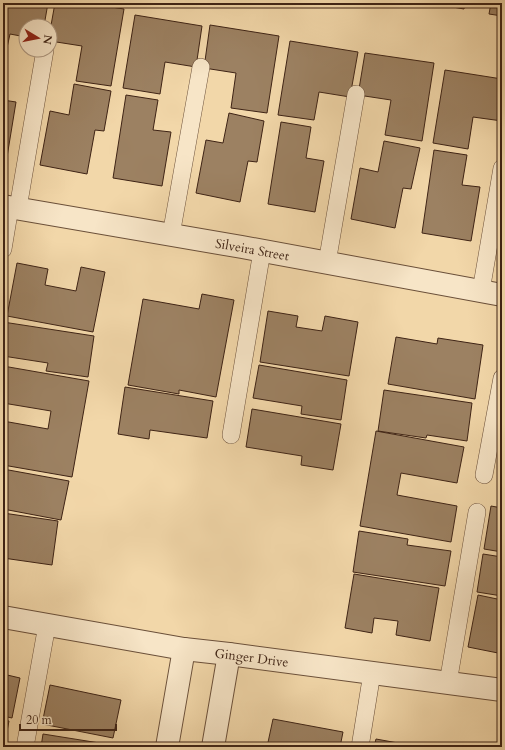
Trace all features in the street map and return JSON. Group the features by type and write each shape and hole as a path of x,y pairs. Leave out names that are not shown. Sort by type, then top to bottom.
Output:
{"street":[{"name":"Silveira Street","path":"11,207 492,293"},
{"name":"Ginger Drive","path":"3,617 184,650 229,654 502,690"},
{"path":"167,747 184,650"},
{"path":"213,747 229,654"}],"lane":[{"path":"3,249 43,58"},
{"path":"172,235 201,67"},
{"path":"327,263 356,94"},
{"path":"492,293 502,168"},
{"path":"231,435 262,251"},
{"path":"484,475 502,378"},
{"path":"448,683 476,512"},
{"path":"25,747 47,625"},
{"path":"360,747 372,673"}],"building":[{"path":"3,3 48,3 45,18 18,18 18,36 10,34 3,66"},
{"path":"55,3 86,3 124,9 111,86 76,81 82,46 58,42 58,18 52,18"},
{"path":"430,3 465,3 464,9"},
{"path":"491,3 502,3 502,16 489,14"},
{"path":"135,15 202,26 196,67 165,62 160,94 123,88"},
{"path":"210,25 279,36 267,113 231,108 236,73 204,68"},
{"path":"290,41 358,52 350,97 319,92 314,120 278,115"},
{"path":"365,53 434,63 422,141 385,135 391,100 358,95"},
{"path":"445,70 502,79 502,121 473,117 468,149 433,143"},
{"path":"74,84 111,91 104,131 95,130 87,174 40,165 50,111 69,115"},
{"path":"126,95 158,100 153,130 171,132 162,186 113,178"},
{"path":"3,100 16,102 7,157 3,157"},
{"path":"229,113 264,121 257,162 248,161 240,202 196,193 206,140 223,143"},
{"path":"281,122 311,127 306,158 324,161 315,212 268,204"},
{"path":"384,141 420,148 411,189 403,188 395,228 351,219 360,168 378,172"},
{"path":"434,150 467,155 462,185 480,187 471,241 422,233"},
{"path":"17,263 48,269 45,285 76,291 81,267 105,272 93,332 7,316"},
{"path":"202,294 234,300 216,397 179,390 179,394 128,385 143,299 199,309"},
{"path":"268,311 298,316 296,327 322,331 325,316 358,322 349,376 260,362"},
{"path":"3,322 94,336 88,377 46,371 48,363 3,356"},
{"path":"396,337 437,344 438,338 483,345 475,399 388,384"},
{"path":"259,365 347,380 341,420 301,414 302,406 253,398"},
{"path":"3,366 89,381 72,477 3,465 3,421 48,429 51,411 3,403"},
{"path":"125,387 213,401 207,438 150,430 149,439 118,434"},
{"path":"384,390 472,403 467,441 427,435 426,438 378,431"},
{"path":"252,409 341,424 333,470 301,465 302,456 246,447"},
{"path":"376,431 464,447 457,483 401,473 397,495 457,506 451,542 360,526"},
{"path":"3,469 69,481 61,520 3,509"},
{"path":"491,506 502,508 502,552 484,549"},
{"path":"3,513 58,521 52,565 3,558"},
{"path":"359,531 408,539 407,545 451,551 445,586 353,572"},
{"path":"483,554 502,557 502,596 477,592"},
{"path":"354,574 439,588 430,641 396,635 398,621 374,618 372,633 345,628"},
{"path":"478,595 502,600 502,643 500,642 498,653 468,647"},
{"path":"3,674 20,678 12,718 3,716"},
{"path":"50,685 121,700 113,738 42,724"},
{"path":"273,719 343,732 340,747 267,747"},
{"path":"3,720 9,721 4,747 3,747"},
{"path":"43,734 112,745 112,747 41,747"},
{"path":"376,739 420,747 374,747"},
{"path":"469,743 491,747 468,747"}]}
